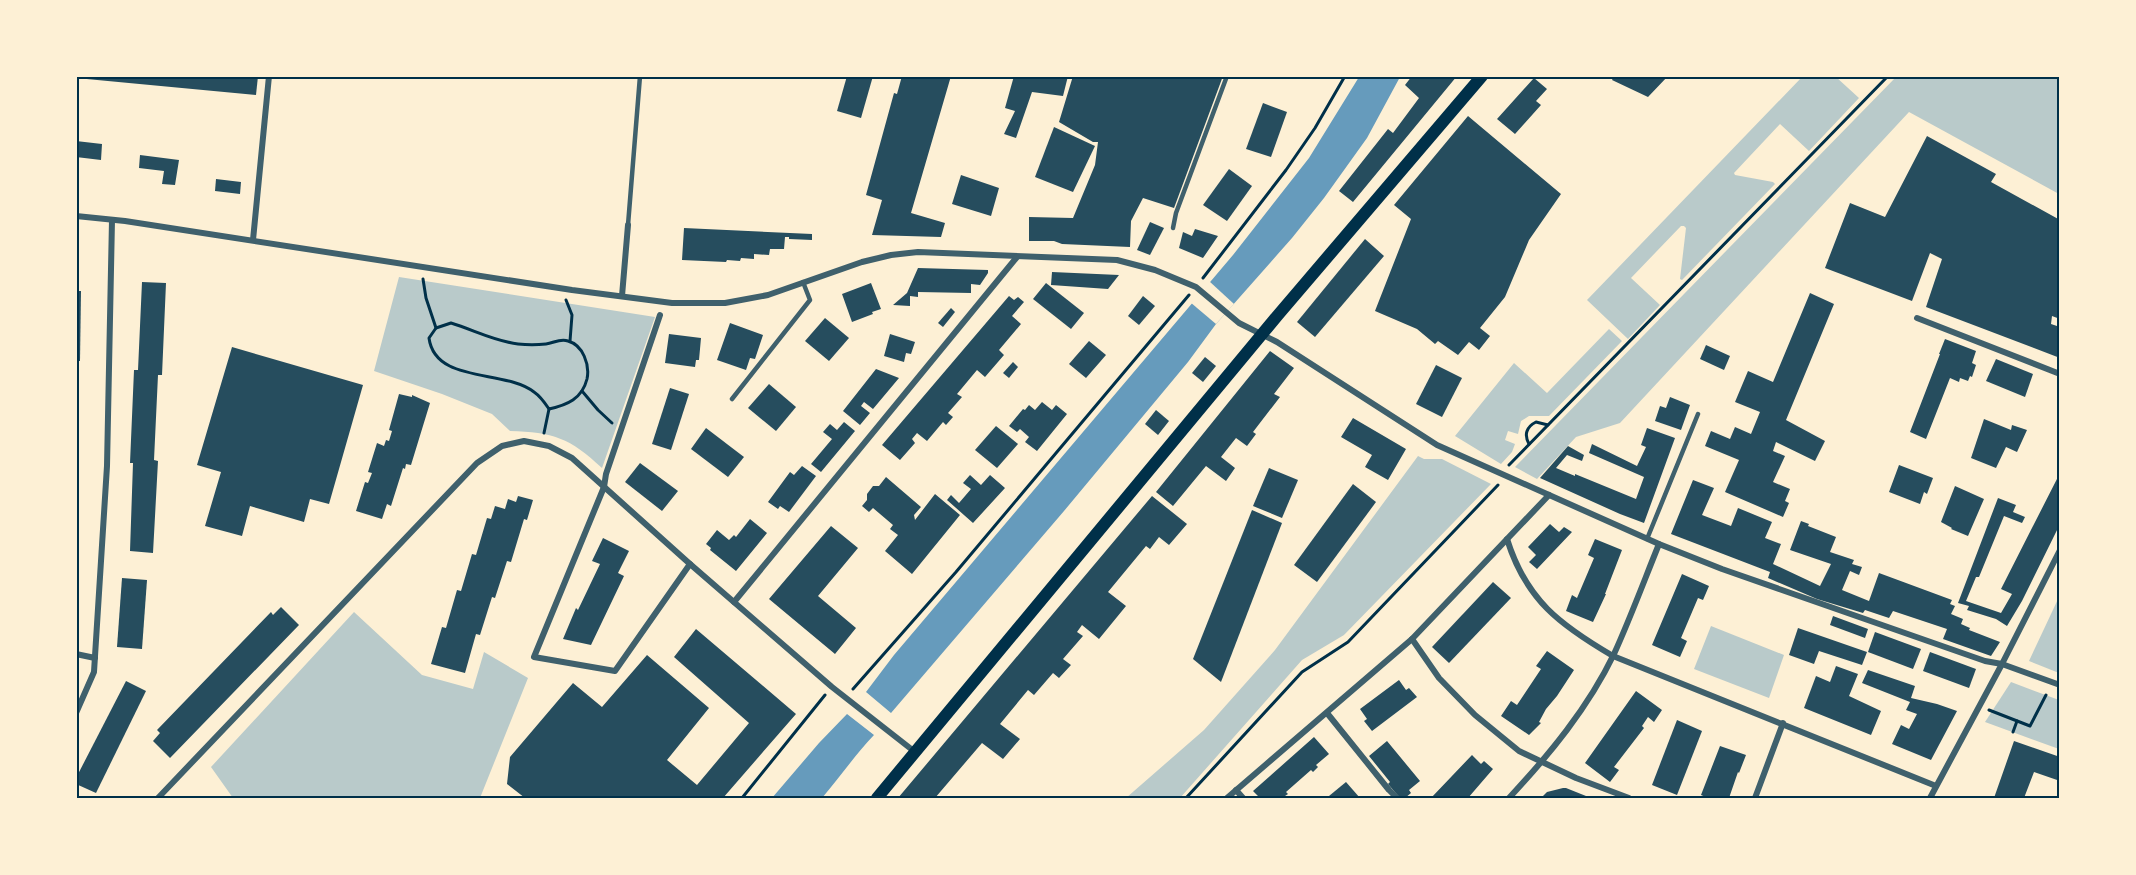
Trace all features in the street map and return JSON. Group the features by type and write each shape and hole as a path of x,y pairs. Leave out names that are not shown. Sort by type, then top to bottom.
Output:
{"main road":[{"path":"877,798 1482,76"}],"street":[{"path":"253,240 269,76"},
{"path":"76,216 253,240 672,303 725,303 768,295 862,262 918,252 1117,260 1155,270 1199,288 1239,323 1277,342 1437,445 1647,539 1722,569 2060,685"},
{"path":"76,712 94,672 107,466 112,220"},
{"path":"622,296 628,225"},
{"path":"734,602 1017,256"},
{"path":"660,315 606,474 604,487 534,657 615,671 690,564"},
{"path":"1917,318 2060,374"},
{"path":"158,798 477,463 501,446 524,441 549,446 572,459 832,687 849,698 915,752"},
{"path":"1227,798 1412,639 1549,495"},
{"path":"1507,539 1515,564 1545,608 1574,633 1613,656 1936,786"},
{"path":"1509,798 1543,763 1578,715 1613,656 1659,544"},
{"path":"1930,798 2060,550"},
{"path":"1412,639 1439,678 1475,715 1519,751 1576,778 1629,798"},
{"path":"76,654 95,658"},
{"path":"1327,713 1397,798"},
{"path":"1755,798 1783,723"},
{"path":"1236,790 1243,798"}],"lane":[{"path":"628,225 640,76"},
{"path":"1173,228 1176,213 1227,76"},
{"path":"732,399 810,300 803,282"},
{"path":"1647,539 1698,414"}],"path":[{"path":"849,698 1199,288 1315,128 1345,76"},
{"path":"1506,469 1888,76"},
{"path":"423,279 426,298 436,328"},
{"path":"566,300 572,315 573,328 570,341"},
{"path":"452,323 490,339 517,344 548,344 561,339 570,341 580,349 586,360 587,377 582,391 567,404 549,410 533,391 515,383 455,369 439,360 430,350 429,338 436,328 452,323"},
{"path":"582,391 609,422 622,428"},
{"path":"543,435 549,410"},
{"path":"1529,444 1526,436 1528,427 1536,422 1548,425"},
{"path":"1186,798 1302,672 1348,642 1498,485"},
{"path":"742,798 832,687"},
{"path":"1989,710 2030,726 2046,695"},
{"path":"2013,732 2017,722"}],"shaded area":[{"path":"1802,77 1836,77 1859,98 1809,151 1780,124 1734,173 1775,184 1682,280 1680,279 1686,228 1684,226 1681,226 1631,278 1660,305 1628,339 1587,300"},
{"path":"1896,77 2059,77 2059,194 1909,112 1620,423 1576,437 1537,479 1515,467"},
{"path":"399,277 655,317 602,468 570,443 550,435 510,431 492,414 374,371"},
{"path":"1609,329 1622,341 1549,416 1529,416 1521,421 1518,434 1508,431 1505,440 1515,444 1512,452 1501,464 1455,436 1514,363 1547,393"},
{"path":"1418,456 1424,459 1442,459 1491,484 1344,635 1302,660 1180,798 1126,798 1204,730 1275,650"},
{"path":"2059,597 2060,673 2029,661"},
{"path":"354,612 422,675 473,689 484,652 528,678 480,798 233,798 211,767"},
{"path":"1711,626 1784,655 1769,698 1694,669"},
{"path":"2011,682 2059,700 2059,749 1985,722"}],"water":[{"path":"1359,77 1400,77 1367,138 1324,198 1216,324 1188,362 1064,511 891,713 866,692 894,655 1233,255 1309,158"},
{"path":"847,714 874,735 822,798 772,798 819,743"}],"pier":[{"path":"1209,281 1234,304 1216,324 1190,302"}],"building":[{"path":"76,76 258,76 256,95 76,78"},
{"path":"847,76 873,76 861,118 837,111"},
{"path":"902,76 951,76 911,213 945,223 941,237 872,235 882,200 866,195 894,93 897,94"},
{"path":"1014,76 1068,76 1063,96 1032,92 1016,138 1004,134 1015,111 1005,108"},
{"path":"1073,76 1223,76 1174,208 1143,198 1131,221 1130,247 1029,241 1029,217 1073,218 1095,165 1098,142 1093,142 1059,122"},
{"path":"1412,76 1457,76 1353,202 1339,191 1388,129 1393,133 1419,98 1405,85"},
{"path":"1614,76 1641,78 1642,76 1668,76 1648,97 1612,80"},
{"path":"1534,78 1547,89 1536,101 1541,105 1515,134 1497,119"},
{"path":"1263,103 1287,112 1271,157 1246,149"},
{"path":"1468,116 1561,194 1529,240 1505,297 1480,328 1490,336 1479,350 1469,342 1458,355 1438,341 1435,344 1417,329 1375,311 1411,219 1394,205"},
{"path":"1054,127 1095,146 1073,192 1035,177"},
{"path":"1927,136 1996,174 1991,182 2060,220 2060,319 2052,316 2051,324 2060,327 2060,358 1926,307 1942,259 1930,253 1912,301 1825,268 1850,203 1885,217"},
{"path":"76,141 102,144 101,160 76,157"},
{"path":"140,155 179,160 175,185 162,184 164,171 139,168"},
{"path":"1229,169 1252,186 1227,221 1203,205"},
{"path":"961,175 999,188 991,216 952,204"},
{"path":"216,179 241,182 240,194 215,191"},
{"path":"1150,222 1164,228 1150,255 1137,250"},
{"path":"684,228 812,234 812,240 785,237 784,249 770,249 769,255 754,254 754,259 741,258 740,261 727,260 726,262 682,260"},
{"path":"1195,229 1218,236 1203,258 1179,248 1183,232 1192,236"},
{"path":"1365,239 1384,256 1315,337 1297,322"},
{"path":"918,268 988,270 988,273 980,285 971,284 971,293 918,292 918,297 910,296 910,306 893,305 907,293"},
{"path":"1052,272 1119,275 1108,289 1051,285"},
{"path":"142,282 166,283 162,375 158,375 154,460 158,461 153,553 130,551 133,463 130,463 134,370 138,370"},
{"path":"871,283 881,309 852,322 842,294"},
{"path":"1046,283 1084,313 1071,329 1033,299"},
{"path":"76,291 81,291 80,361 76,361"},
{"path":"1810,293 1834,304 1786,420 1825,441 1815,461 1776,442 1773,451 1785,456 1773,482 1790,489 1785,501 1789,503 1783,517 1725,492 1739,460 1705,446 1711,431 1730,439 1735,427 1751,434 1760,412 1735,402 1748,371 1773,382"},
{"path":"1009,296 1014,300 1018,297 1024,302 1012,316 1021,324 999,350 1004,355 985,377 977,370 957,394 962,397 948,413 953,417 946,425 943,422 927,441 917,433 912,439 915,443 900,460 882,445"},
{"path":"1143,296 1155,306 1139,325 1128,316"},
{"path":"951,308 955,312 943,327 938,323"},
{"path":"825,318 849,338 829,361 805,341"},
{"path":"730,323 763,335 755,359 750,358 746,370 717,360"},
{"path":"669,334 701,338 699,360 696,360 695,367 665,363"},
{"path":"890,334 915,342 911,354 906,353 904,362 884,356"},
{"path":"1945,339 1976,351 1972,363 1976,365 1968,381 1960,378 1959,382 1950,378 1926,439 1910,432"},
{"path":"1089,341 1106,355 1086,378 1069,364"},
{"path":"1706,345 1730,356 1724,370 1700,359"},
{"path":"232,347 363,385 329,504 310,499 304,522 250,506 242,536 205,526 221,472 197,465"},
{"path":"1270,351 1294,368 1274,394 1280,397 1253,432 1256,434 1247,446 1236,438 1221,457 1235,468 1226,481 1206,466 1173,506 1156,492"},
{"path":"1205,357 1216,366 1203,382 1192,373"},
{"path":"1996,359 2033,374 2025,397 1986,381"},
{"path":"1013,362 1018,367 1009,378 1003,373"},
{"path":"1436,365 1462,378 1442,417 1416,404"},
{"path":"876,369 899,378 873,409 864,402 861,406 870,413 860,425 843,411"},
{"path":"769,384 796,407 776,431 748,408"},
{"path":"670,388 689,394 671,450 652,444"},
{"path":"399,394 412,397 412,395 430,403 411,465 406,464 405,469 403,468 391,506 387,504 382,519 356,511 365,482 368,483 372,473 368,472 377,443 384,446 386,440 389,441 392,431 389,430"},
{"path":"1670,397 1690,405 1681,430 1655,421 1660,406 1666,408"},
{"path":"1042,402 1052,410 1056,405 1067,414 1037,451 1025,442 1029,437 1020,429 1017,432 1009,426 1023,409 1025,410 1029,405 1035,410"},
{"path":"1156,410 1169,421 1158,435 1145,424"},
{"path":"1353,418 1406,449 1388,480 1365,467 1372,455 1341,437"},
{"path":"1984,419 2011,430 2012,425 2027,430 2017,452 2006,447 1996,468 1971,458"},
{"path":"844,422 855,431 821,472 811,464 832,439 823,432 830,424 837,430"},
{"path":"996,426 1018,444 997,468 975,450"},
{"path":"706,428 744,457 728,477 691,449"},
{"path":"1647,428 1675,438 1644,523 1540,478 1568,446 1584,455 1582,461 1567,455 1556,468 1636,499 1644,477 1589,453 1592,444 1637,466 1646,447 1641,445"},
{"path":"640,463 678,491 662,511 625,482"},
{"path":"1899,465 1933,478 1920,504 1889,492"},
{"path":"802,466 816,476 789,512 780,506 778,509 768,502 790,472 794,475"},
{"path":"1269,468 1298,480 1282,518 1253,506"},
{"path":"2060,473 2060,524 2007,626 1996,619 1967,610 1969,606 1958,603 1998,498 2016,505 2013,512 2025,517 2022,523 2004,516 1979,577 1976,577 1966,601 2001,613 2012,594 2001,589"},
{"path":"970,475 981,485 990,475 1005,488 973,523 947,500 951,495 959,503 971,489 963,483"},
{"path":"886,477 921,507 914,515 915,520 935,494 960,515 912,574 885,551 898,535 890,529 893,525 873,508 869,512 862,506 873,486 879,486"},
{"path":"1693,480 1714,488 1702,515 1731,526 1738,508 1772,522 1765,538 1781,544 1773,564 1820,586 1831,564 1790,550 1801,521 1836,537 1830,552 1854,560 1852,564 1862,567 1859,575 1850,571 1842,590 1869,601 1879,573 1952,600 1950,604 1955,606 1951,614 1963,619 1961,624 1970,628 1969,630 2000,642 1991,656 1943,639 1947,629 1893,611 1889,618 1817,599 1768,578 1770,572 1671,534"},
{"path":"1353,484 1376,502 1317,582 1294,565"},
{"path":"1955,486 1984,499 1968,536 1941,522"},
{"path":"518,496 533,500 527,520 524,519 511,562 507,561 495,598 492,597 480,635 476,634 465,673 431,664 442,627 446,628 457,590 461,591 472,554 476,555 487,518 491,519 495,506 505,509 508,499 516,502"},
{"path":"1152,496 1187,524 1169,545 1159,537 1150,549 1146,546 1108,592 1126,606 1099,639 1082,625 1077,632 1083,636 1063,659 1071,665 1059,678 1053,673 1034,695 1028,690 1000,724 1020,739 1003,759 982,743 935,798 898,798"},
{"path":"1252,510 1282,523 1221,682 1193,659"},
{"path":"750,519 767,533 736,571 706,544 717,530 729,540 734,535 736,537"},
{"path":"1550,524 1559,532 1564,527 1572,532 1537,569 1529,562 1536,555 1528,547"},
{"path":"831,526 858,548 818,596 856,628 835,654 769,599"},
{"path":"603,538 629,551 618,573 624,576 591,645 563,639 576,608 578,610 600,564 592,561"},
{"path":"1595,539 1622,550 1593,622 1566,611 1572,595 1577,598 1594,558 1588,555"},
{"path":"1682,574 1709,586 1703,600 1698,598 1681,638 1687,641 1680,657 1652,645"},
{"path":"122,578 147,580 142,649 117,647"},
{"path":"1493,582 1511,598 1449,663 1432,647"},
{"path":"281,607 299,625 170,758 153,741 160,733 157,730 271,612 273,615"},
{"path":"1833,616 1868,629 1865,638 1830,625"},
{"path":"1798,628 1867,652 1862,665 1819,651 1814,664 1789,655"},
{"path":"696,629 796,714 723,798 525,798 507,784 510,757 573,683 602,707 647,655 709,708 667,760 697,785 749,723 674,657"},
{"path":"1875,632 1921,649 1913,669 1868,652"},
{"path":"1547,651 1574,670 1546,709 1539,722 1541,723 1529,735 1501,716 1511,701 1517,705 1541,669 1536,666"},
{"path":"1930,652 1976,669 1969,688 1923,671"},
{"path":"1836,666 1858,674 1849,696 1881,711 1871,735 1804,708 1816,676 1830,682"},
{"path":"1868,670 1915,686 1911,698 1957,711 1931,760 1892,744 1901,725 1909,729 1917,714 1906,710 1910,702 1862,683"},
{"path":"1399,680 1406,690 1409,688 1417,697 1372,731 1364,721 1367,719 1360,709"},
{"path":"126,681 146,691 96,793 76,784 76,778"},
{"path":"1636,691 1662,710 1654,722 1648,717 1642,726 1644,728 1614,767 1619,770 1610,782 1585,763"},
{"path":"1677,720 1702,731 1677,795 1652,785"},
{"path":"1314,737 1329,754 1316,765 1318,767 1313,772 1311,770 1282,798 1260,798 1253,791"},
{"path":"1387,741 1420,781 1409,790 1411,793 1405,798 1400,798 1388,784 1390,782 1369,756"},
{"path":"2014,741 2060,757 2060,781 2034,772 2024,798 1994,798"},
{"path":"1720,746 1746,755 1729,798 1708,798 1701,795"},
{"path":"1472,755 1481,764 1484,761 1493,769 1468,798 1431,798"},
{"path":"1346,782 1360,798 1332,798 1329,796"},
{"path":"1563,788 1591,798 1541,798 1547,792"}]}
